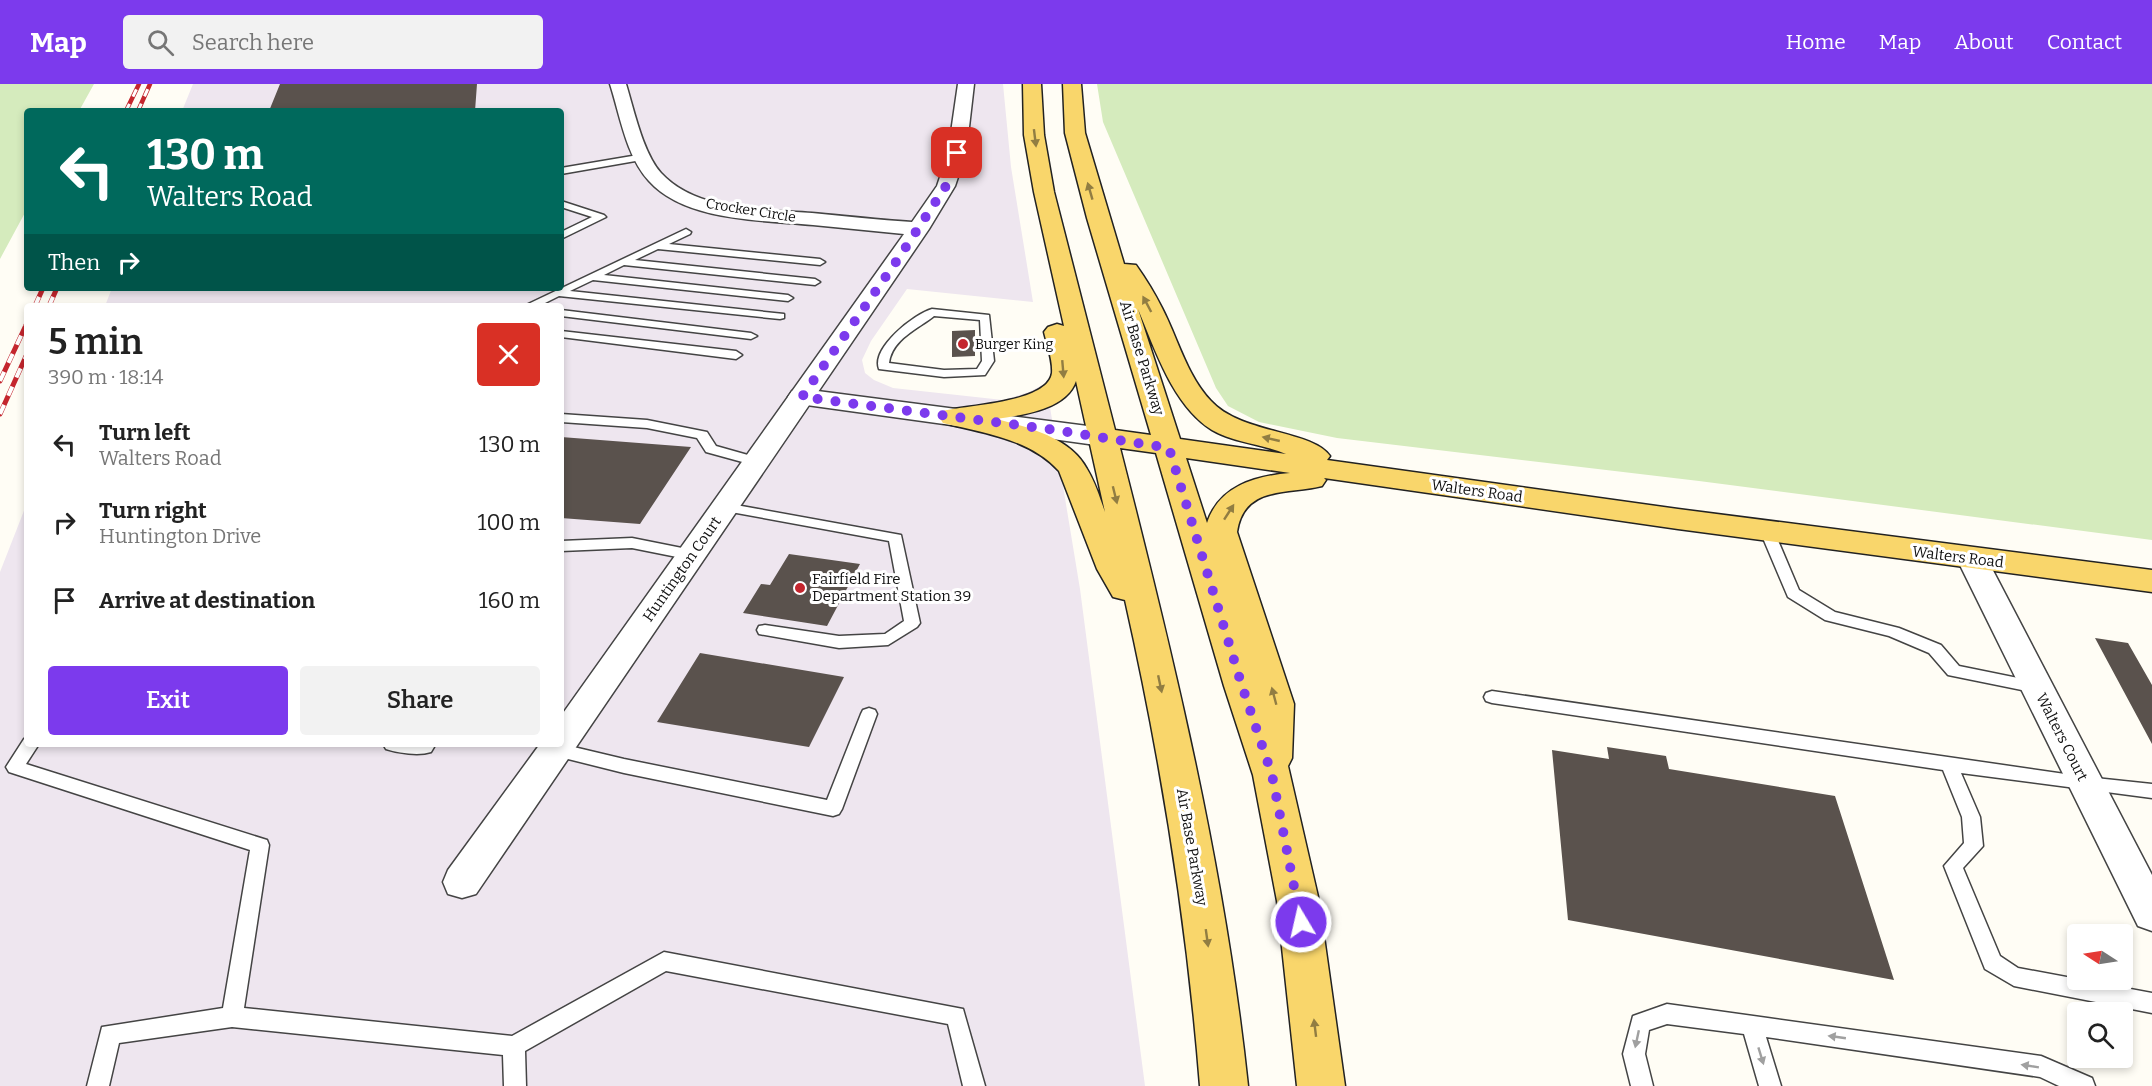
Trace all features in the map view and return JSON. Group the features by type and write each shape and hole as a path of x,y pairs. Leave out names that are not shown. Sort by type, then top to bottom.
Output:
{"main road":[{"name":"Air Base Parkway","path":"1032,84 1034,135 1053,227 1148,625 1179,771 1200,886 1218,1020 1224,1086"},
{"name":"Air Base Parkway","path":"1072,84 1075,133 1098,218 1242,686 1272,775 1298,901 1321,1086"},
{"path":"1098,218 1150,308 1178,372 1201,407 1222,424 1247,434 1282,442 1364,476"},
{"path":"953,417 1037,402 1053,393 1061,384 1065,375 1050,293 1053,227"},
{"path":"953,417 1041,441 1065,457 1073,469 1113,569 1148,625"},
{"name":"Walters Road","path":"1103,437 1364,476 1972,559 2152,581"},
{"path":"1272,775 1276,704 1221,532 1226,512 1247,491 1279,482 1364,476"}],"street":[{"name":"Crocker Circle","path":"618,84 644,157 653,175 666,188 688,199 716,207 752,213 919,229"},
{"name":"Huntington Court","path":"564,738 919,229 952,172 966,84"},
{"name":"Walters Road","path":"802,397 1103,437"},
{"name":"Walters Court","path":"1972,559 2152,914"},
{"name":"Huntington Court","path":"462,882 558,747"}],"lane":[{"path":"564,170 644,157"},
{"path":"564,205 602,217 564,235"},
{"path":"564,290 686,232"},
{"path":"657,246 820,262"},
{"path":"622,262 815,282"},
{"path":"592,277 788,298"},
{"path":"536,303 561,291"},
{"path":"557,293 780,316"},
{"path":"932,312 985,317 987,361 981,372 962,375 940,374 883,366 883,357 891,343 932,312"},
{"path":"564,313 751,336"},
{"path":"564,334 736,355"},
{"path":"564,418 647,424 702,435 711,449 757,462"},
{"path":"725,507 896,538 912,623 888,639 839,642 765,630"},
{"path":"1767,531 1793,593 1830,616 1893,632 1935,649 1954,671 2037,687"},
{"path":"564,546 632,543 692,555"},
{"path":"1492,697 2086,784 2152,790"},
{"path":"564,747 624,766 833,809 869,714"},
{"path":"28,747 15,767 260,845 232,1017"},
{"path":"1949,764 1971,817 1974,846 1953,866 1992,962 2014,977 2152,1003"},
{"path":"98,1086 110,1034 232,1017 513,1046 664,961 956,1016 974,1086"},
{"path":"1642,1086 1634,1054 1640,1023 1667,1014 2041,1067 2084,1086"},
{"path":"1752,1026 1770,1086"},
{"path":"513,1046 515,1086"}],"shaded area":[{"path":"193,84 1003,84 1011,167 1033,302 907,289 871,341 862,360 865,373 874,380 893,388 1003,400 1029,392 1046,383 1080,589 1145,1086 0,1086 0,572 24,511 24,747 564,747 564,303 106,303 111,291 564,291 564,108 183,108"}],"green space":[{"path":"0,84 94,84 81,108 24,108 24,215 0,259"},
{"path":"1097,84 2152,84 2152,540 1699,481 1337,438 1259,422 1228,406 1216,388 1103,122"}],"building":[{"path":"280,84 477,84 475,108 270,108"},
{"name":"Burger King","path":"975,330 975,356 952,357 952,331"},
{"path":"564,437 691,447 640,524 564,518"},
{"path":"789,554 860,564 827,626 743,613 761,584 770,585"},
{"path":"2095,638 2128,643 2152,685 2152,744"},
{"path":"700,653 844,677 809,747 657,722"},
{"path":"1607,747 1666,756 1669,769 1835,796 1894,980 1568,920 1552,750 1609,759"}],"railway":[{"path":"127,108 139,84"},
{"path":"139,108 150,84"},
{"path":"36,303 42,291"},
{"path":"50,303 56,291"},
{"path":"0,381 24,329"},
{"path":"0,414 24,361"}],"place":[{"name":"Burger King","path":"963,344"},
{"name":"Fairfield Fire Department Station 39","path":"800,588"}],"route":[{"path":"957,153 946,186 919,229 802,397 1048,429 1169,448 1242,686 1272,775 1301,922"}]}
